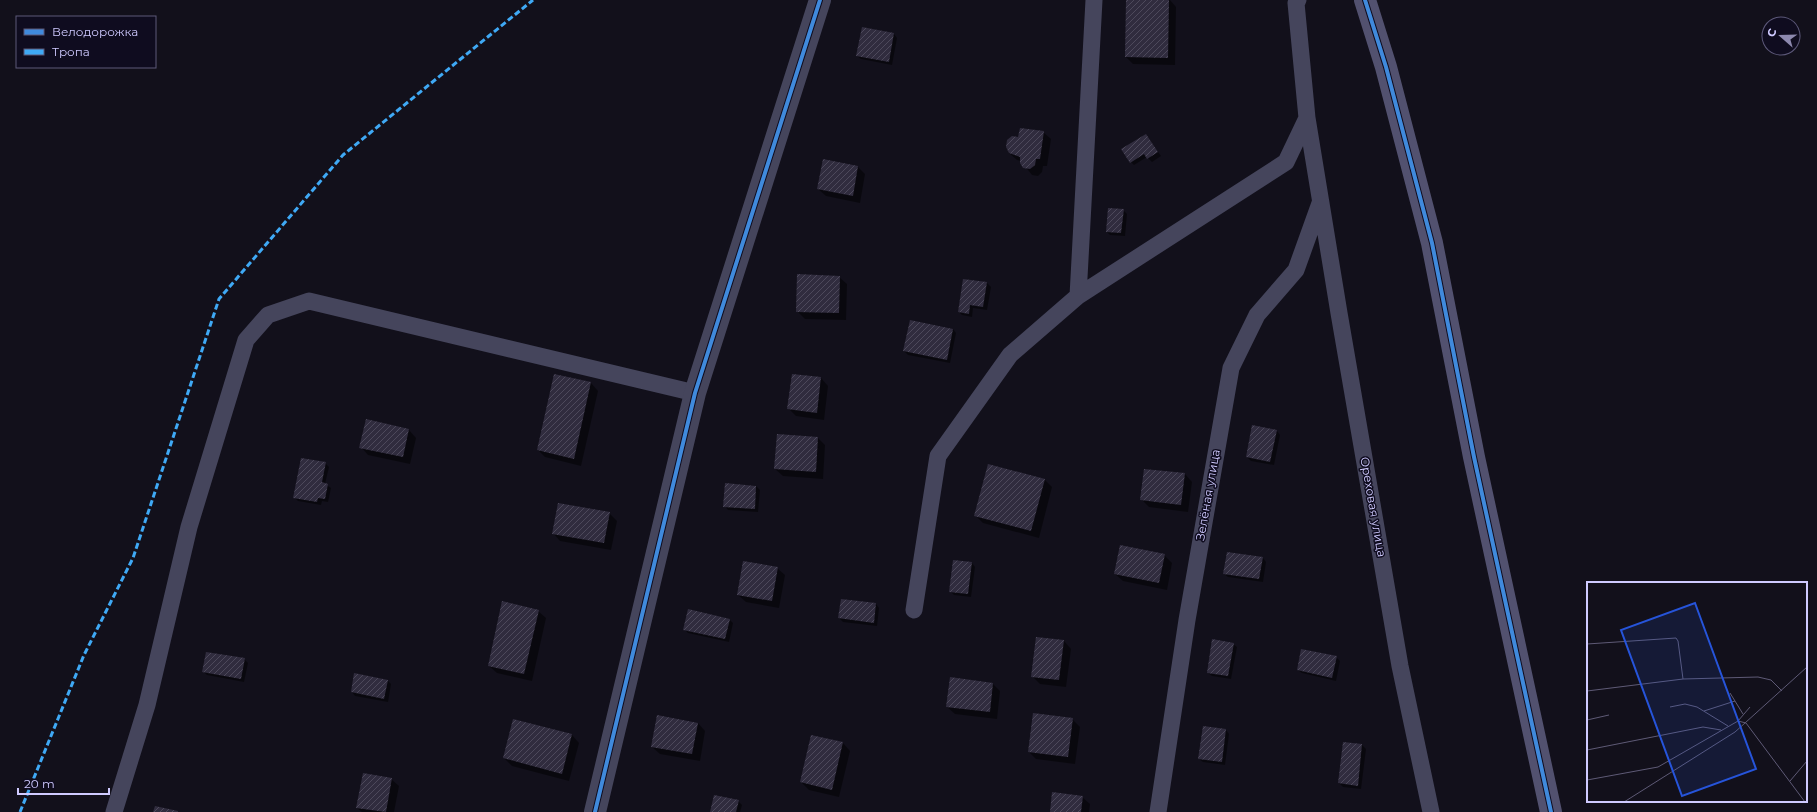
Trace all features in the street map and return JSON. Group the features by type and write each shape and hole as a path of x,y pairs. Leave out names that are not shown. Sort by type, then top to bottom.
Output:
{"street":[{"path":"595,812 695,393 820,0"},
{"path":"1365,0 1386,67 1432,243 1474,457 1550,812"}],"lane":[{"path":"1078,296 1094,0"},
{"name":"Ореховая улица","path":"1296,1 1307,118 1400,666 1431,812"},
{"path":"914,610 938,456 1010,355 1078,296 1286,162 1307,118"},
{"name":"Зелёная улица","path":"1158,812 1187,620 1230,368 1257,314 1296,270 1321,201"},
{"path":"114,812 147,705 188,527 246,340 268,315 308,301 695,393"}],"building":[{"path":"1126,0 1169,0 1168,58 1125,57"},
{"path":"862,27 894,33 889,62 856,56"},
{"path":"1020,128 1044,131 1040,159 1036,159 1035,165 1030,169 1023,168 1020,163 1020,157 1009,153 1006,147 1007,140 1012,136 1018,137"},
{"path":"1146,134 1158,152 1147,159 1144,154 1130,163 1121,149"},
{"path":"823,159 858,166 853,196 817,189"},
{"path":"1108,208 1124,209 1121,233 1106,232"},
{"path":"797,274 840,276 839,313 796,312"},
{"path":"963,279 987,282 983,307 970,305 969,314 958,312"},
{"path":"910,320 953,329 947,360 903,351"},
{"path":"554,374 591,382 574,459 537,450"},
{"path":"792,374 821,377 817,413 787,409"},
{"path":"366,419 409,429 403,457 359,448"},
{"path":"1252,425 1277,430 1270,462 1246,457"},
{"path":"777,434 818,437 816,472 774,469"},
{"path":"301,458 326,462 322,482 328,484 325,499 318,498 317,502 293,498"},
{"path":"988,464 1045,479 1031,531 974,516"},
{"path":"1144,469 1185,473 1181,505 1140,500"},
{"path":"725,483 756,486 755,509 723,507"},
{"path":"558,503 610,512 604,543 552,534"},
{"path":"1120,545 1165,554 1159,583 1114,574"},
{"path":"1227,552 1263,557 1259,579 1223,574"},
{"path":"953,560 972,562 968,594 949,592"},
{"path":"743,561 778,567 772,601 737,595"},
{"path":"841,599 876,603 874,623 838,618"},
{"path":"502,601 539,610 524,674 488,666"},
{"path":"688,609 730,619 725,639 683,630"},
{"path":"1036,637 1064,640 1059,680 1031,677"},
{"path":"1212,639 1234,643 1228,676 1207,673"},
{"path":"1301,649 1337,656 1332,678 1297,670"},
{"path":"206,652 245,658 241,679 202,672"},
{"path":"354,673 388,680 384,699 351,692"},
{"path":"950,677 993,683 990,712 946,707"},
{"path":"1033,713 1073,718 1068,757 1028,752"},
{"path":"657,715 698,723 692,754 651,747"},
{"path":"513,719 572,734 562,774 503,758"},
{"path":"1203,726 1226,729 1222,762 1198,759"},
{"path":"811,735 843,742 832,790 800,782"},
{"path":"1343,742 1362,744 1358,786 1338,783"},
{"path":"363,773 392,778 386,812 356,808"},
{"path":"1052,792 1083,796 1081,812 1050,812"},
{"path":"714,795 739,800 736,812 710,812"},
{"path":"155,806 178,811 178,812 153,812"}],"marked path":[{"path":"20,812 84,655 133,558 219,299 343,155 533,0"}],"cycle path":[{"path":"595,812 695,393 820,0"},
{"path":"1365,0 1386,67 1432,243 1474,457 1551,812"}]}
